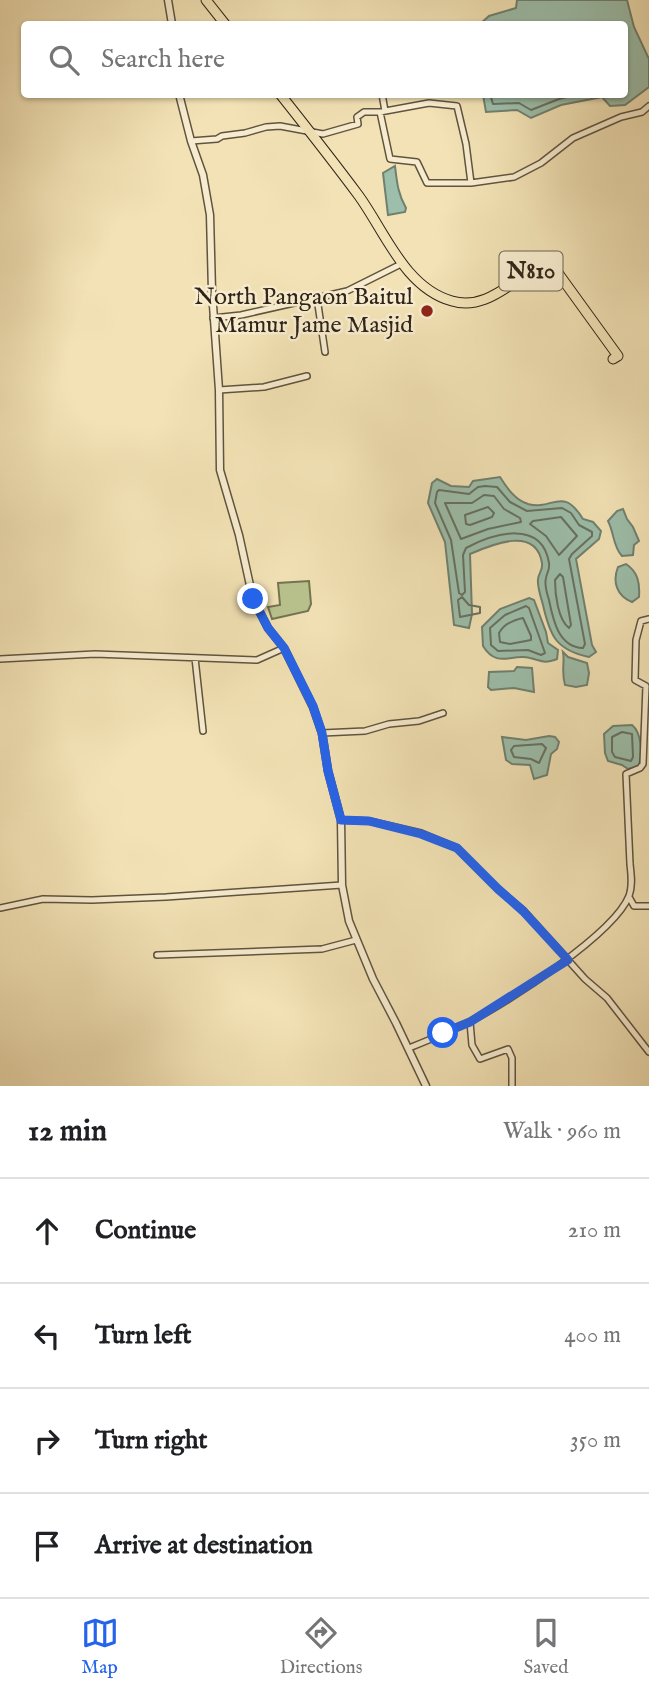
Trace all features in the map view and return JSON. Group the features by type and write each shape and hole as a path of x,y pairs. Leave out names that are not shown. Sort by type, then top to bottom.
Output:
{"highway":[{"path":"206,0 223,21"},
{"name":"N810","path":"284,98 361,198 403,263 426,290 453,304 477,304 499,298 531,276 547,273 553,276 614,359 618,356 552,269 546,267 533,270 494,297 477,304"}],"street":[{"path":"169,0 172,21"},
{"path":"180,98 203,175 210,215 213,318 219,390 220,470 239,535 253,599 268,628 284,648 313,706 322,733 328,771 341,820 342,885 356,940 426,1086"},
{"path":"382,98 390,159 417,162 427,183 471,183 514,177 541,163 573,138 649,106"},
{"path":"191,141 216,139 280,126 323,134 358,124 357,117 364,113 429,103 457,106 471,183"},
{"path":"213,318 240,315 347,291 403,263"},
{"path":"317,298 325,352"},
{"path":"219,390 264,387 307,376"},
{"path":"409,1048 470,1022 568,960 608,924 629,897 632,872 626,774 643,764 647,686 635,680 636,640 641,621 649,619"},
{"path":"0,659 95,654 257,660 284,648"},
{"path":"195,658 202,731"},
{"path":"322,733 365,731 389,724 419,721 443,713"},
{"path":"341,820 369,821 408,830 457,848 523,911 607,998 649,1052"},
{"path":"0,908 43,899 166,897 342,885"},
{"path":"629,897 634,906 649,906"},
{"path":"157,955 322,949 356,940"},
{"path":"470,1022 472,1045 480,1059 508,1049 512,1058 512,1086"}],"green space":[{"path":"309,581 311,604 308,611 272,619 268,607 280,605 278,583"}],"water":[{"path":"517,0 627,0 634,27 649,59 649,87 625,105 610,106 603,98 628,98 628,21 483,21 489,16 516,8"},
{"path":"484,98 597,98 561,105 531,118 517,110 486,112"},
{"path":"395,166 397,183 406,208 405,212 388,215 383,173"},
{"path":"500,477 519,500 537,505 557,501 569,503 583,519 593,522 601,531 599,539 576,559 592,645 596,652 589,657 562,646 552,633 538,585 542,563 538,552 523,541 501,543 470,554 472,614 469,628 454,625 445,542 428,503 432,483 437,479 451,486 469,487 473,481"},
{"path":"623,509 639,541 634,545 633,555 622,556 619,552 608,521 617,511"},
{"path":"626,564 636,574 638,583 639,597 632,602 619,592 616,583 618,567"},
{"path":"529,598 534,600 548,643 558,650 557,659 546,662 523,657 499,659 488,653 483,646 482,627 500,609"},
{"path":"563,652 568,657 587,663 587,685 565,685"},
{"path":"517,667 532,668 534,692 514,688 491,690 488,687 489,672 514,671"},
{"path":"632,725 639,738 641,755 639,766 628,769 608,761 604,734 613,726"},
{"path":"502,737 526,740 555,737 559,742 557,749 551,754 547,775 534,779 530,765 512,764 506,760"}],"place":[{"name":"North Pangaon Baitul Mamur Jame Masjid","path":"427,311"}],"route":[{"path":"253,599 268,628 284,648 313,706 322,733 328,771 341,820 369,821 421,834 457,848 547,935 568,960 470,1022 443,1033"}]}
